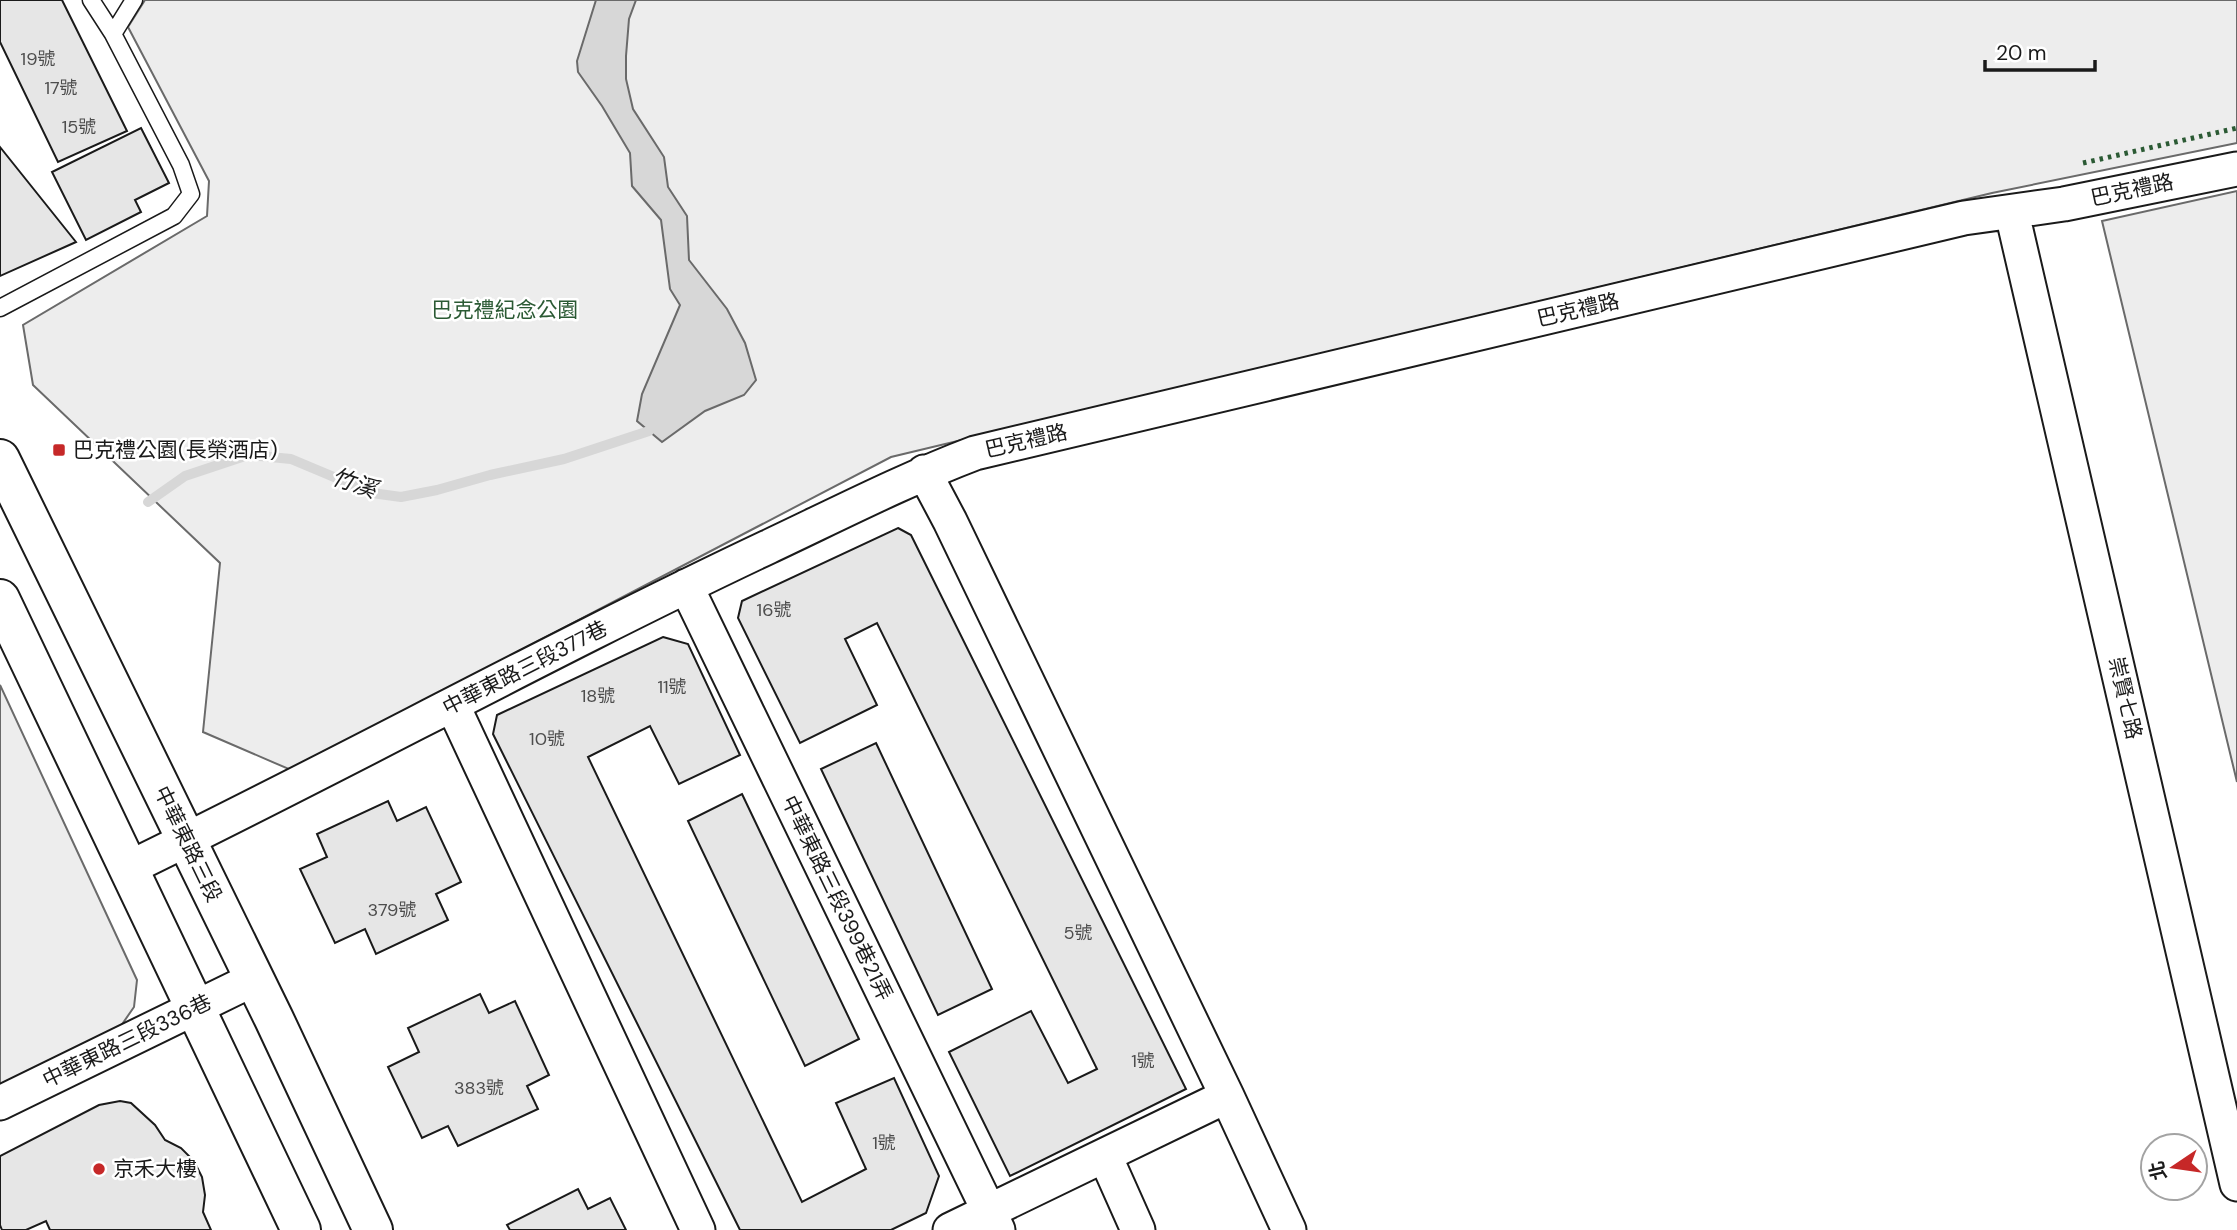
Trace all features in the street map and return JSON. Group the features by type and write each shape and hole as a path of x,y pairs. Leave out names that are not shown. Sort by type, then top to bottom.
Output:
{"main road":[{"name":"中華東路三段","path":"0,459 254,979 373,1230"},
{"path":"0,598 301,1230"}],"street":[{"name":"巴克禮路","path":"924,472 988,450 1964,218 2012,213 2237,169"},
{"name":"崇賢七路","path":"2012,213 2237,1184"},
{"name":"中華東路三段377巷","path":"129,868 686,586 924,472"},
{"path":"924,472 1227,1096 1289,1230"},
{"name":"中華東路三段399巷21弄","path":"686,586 993,1221"},
{"path":"453,706 698,1230"},
{"name":"中華東路三段336巷","path":"0,1103 254,979"},
{"path":"950,1230 993,1221 1105,1156 1227,1096"},
{"path":"1105,1156 1138,1230"}],"lane":[{"path":"0,308 174,216 191,194 181,165 113,34 91,0"},
{"path":"113,34 134,0"}],"green space":[{"name":"巴克禮紀念公園","path":"145,0 2237,0 2237,143 1992,193 891,457 291,770 203,732 220,563 33,385 23,325 207,216 209,181 128,27"},
{"path":"2237,191 2237,782 2102,221"},
{"path":"0,685 137,980 134,1007 116,1033 0,1089"}],"shaded area":[{"path":"596,0 636,0 629,19 626,56 626,79 633,109 664,157 668,187 687,216 689,260 727,309 745,343 756,380 744,395 705,411 662,442 637,421 642,394 680,305 670,289 661,220 632,186 630,153 578,72 577,61"}],"building":[{"path":"0,0 62,0 127,131 58,162 0,42"},
{"path":"141,128 169,183 135,200 141,212 86,240 52,172"},
{"path":"0,147 76,242 0,276"},
{"path":"898,528 911,535 1186,1089 1010,1176 949,1052 1031,1011 1068,1083 1097,1069 877,623 845,639 877,705 800,743 738,618 742,601"},
{"path":"663,637 688,644 740,755 679,784 650,726 588,757 802,1202 866,1169 836,1103 894,1078 939,1176 926,1213 891,1230 740,1230 493,734 497,715"},
{"path":"876,743 992,989 938,1015 821,769"},
{"path":"742,794 859,1039 805,1066 688,821"},
{"path":"388,801 397,821 426,807 461,882 436,894 448,920 376,954 365,929 335,943 300,869 327,857 317,834"},
{"path":"480,994 489,1013 515,1001 549,1075 527,1086 538,1109 458,1146 448,1126 422,1138 388,1067 419,1052 408,1028"},
{"name":"京禾大樓","path":"120,1101 131,1103 155,1125 165,1140 181,1148 194,1161 202,1177 205,1195 203,1212 211,1230 50,1230 46,1221 26,1230 2,1230 0,1156 99,1105"},
{"path":"578,1189 588,1209 610,1198 626,1230 510,1230 507,1225"}],"waterway":[{"name":"竹溪","path":"148,502 185,476 248,455 291,459 372,493 401,497 564,459 649,431"}],"hedge":[{"path":"2083,163 2237,128"}],"place":[{"name":"巴克禮公園(長榮酒店)","path":"59,450"},
{"name":"京禾大樓","path":"99,1169"}]}
